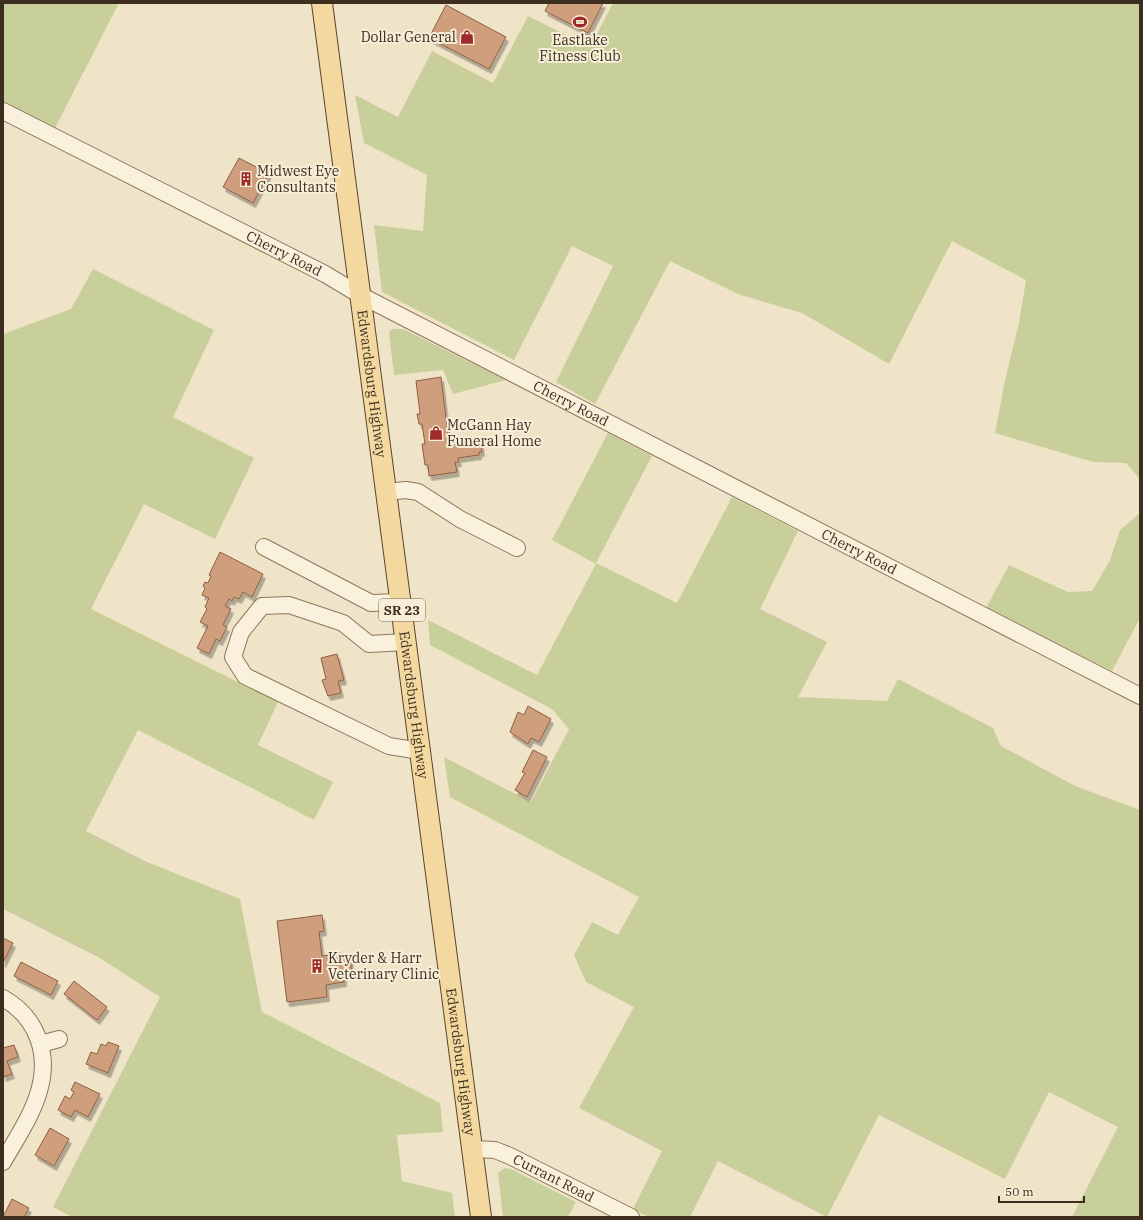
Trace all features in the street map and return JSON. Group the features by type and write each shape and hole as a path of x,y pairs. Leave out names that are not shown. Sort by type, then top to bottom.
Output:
{"main road":[{"name":"Edwardsburg Highway","path":"322,3 481,1217"}],"street":[{"name":"Cherry Road","path":"3,111 324,274 360,295 1140,696"},
{"path":"386,492 406,490 418,492 460,519 517,548"},
{"path":"264,547 371,603 401,602"},
{"path":"406,642 369,644 343,623 289,605 262,606 240,632 233,657 245,676 388,746 420,751"},
{"path":"3,998 19,1009 36,1031 41,1044 43,1063 43,1078 39,1092 3,1162"},
{"path":"41,1044 59,1039"},
{"name":"Currant Road","path":"473,1149 494,1150 510,1156 631,1217"}],"green space":[{"path":"3,3 119,3 54,130 3,103"},
{"path":"613,3 1140,3 1140,479 1126,463 1093,462 995,433 1005,380 1019,323 1026,280 952,241 889,364 802,313 738,294 670,261 595,404 556,382 613,266 572,246 514,360 382,292 374,225 423,231 427,175 364,143 355,95 398,117 432,51 493,83 528,16 590,47"},
{"path":"93,269 214,330 173,417 254,458 215,539 144,504 91,609 278,702 258,745 333,782 314,820 138,730 86,831 147,862 240,899 262,1012 440,1103 443,1132 397,1135 402,1181 452,1193 455,1217 72,1217 53,1207 160,997 98,957 3,909 3,334 71,309"},
{"path":"392,329 403,329 506,380 453,394 443,370 394,375 389,333"},
{"path":"608,433 652,456 596,563 677,603 732,497 798,531 760,609 827,642 798,697 887,701 898,679 993,728 1001,746 1075,786 1140,810 1140,1217 1072,1217 1118,1127 1049,1092 1005,1179 879,1115 827,1217 718,1161 690,1217 649,1217 633,1209 662,1151 579,1108 634,1007 586,982 574,955 592,922 618,935 639,897 450,797 444,757 531,802 569,729 552,709 430,645 428,620 537,675 596,564 552,540"},
{"path":"1140,513 1140,618 1112,671 986,608 1009,565 1068,592 1092,591 1110,560 1120,530"},
{"path":"505,1168 511,1169 576,1202 568,1217 503,1217 498,1173"}],"building":[{"name":"Eastlake Fitness Club","path":"549,3 603,3 588,33 545,11"},
{"name":"Dollar General","path":"446,5 506,37 489,69 429,38"},
{"name":"Midwest Eye Consultants","path":"239,158 262,170 263,168 270,171 253,203 223,187"},
{"name":"McGann Hay Funeral Home","path":"441,377 449,443 454,442 455,444 477,441 478,445 481,444 482,452 479,452 479,455 458,458 459,462 455,462 457,472 429,476 428,465 425,465 422,444 425,444 422,424 419,424 417,414 420,414 416,381"},
{"path":"220,552 263,574 252,597 243,592 239,599 234,597 232,601 229,599 225,606 231,609 223,625 227,627 220,641 216,639 209,654 197,648 208,626 200,622 207,609 205,607 209,598 202,595 205,588 203,586 205,582 208,583 211,576 209,575"},
{"path":"337,654 344,680 338,681 341,693 328,696 322,680 326,679 321,658"},
{"path":"528,706 551,719 539,742 531,738 528,744 510,732 518,712 524,715"},
{"path":"533,750 547,757 527,797 515,790 525,773 522,772"},
{"name":"Kryder & Harr Veterinary Clinic","path":"322,915 324,931 319,932 322,956 341,953 342,958 350,957 352,974 344,975 344,982 326,985 327,997 287,1002 277,921"},
{"path":"3,938 13,943 3,963"},
{"path":"21,962 58,981 51,995 14,976"},
{"path":"74,981 107,1007 97,1020 64,994"},
{"path":"108,1042 119,1046 108,1073 86,1064 91,1052 97,1054 101,1044 106,1046"},
{"path":"14,1045 18,1057 7,1061 12,1074 3,1077 3,1048"},
{"path":"75,1082 100,1094 88,1117 75,1110 71,1117 58,1110 65,1096 70,1099 74,1092 71,1090"},
{"path":"50,1128 69,1139 54,1166 35,1155"},
{"path":"12,1199 29,1208 24,1217 3,1217"}],"place":[{"name":"Eastlake Fitness Club","path":"580,22"},
{"name":"Dollar General","path":"467,37"},
{"name":"Midwest Eye Consultants","path":"246,179"},
{"name":"McGann Hay Funeral Home","path":"436,433"},
{"name":"Kryder & Harr Veterinary Clinic","path":"317,966"}]}
